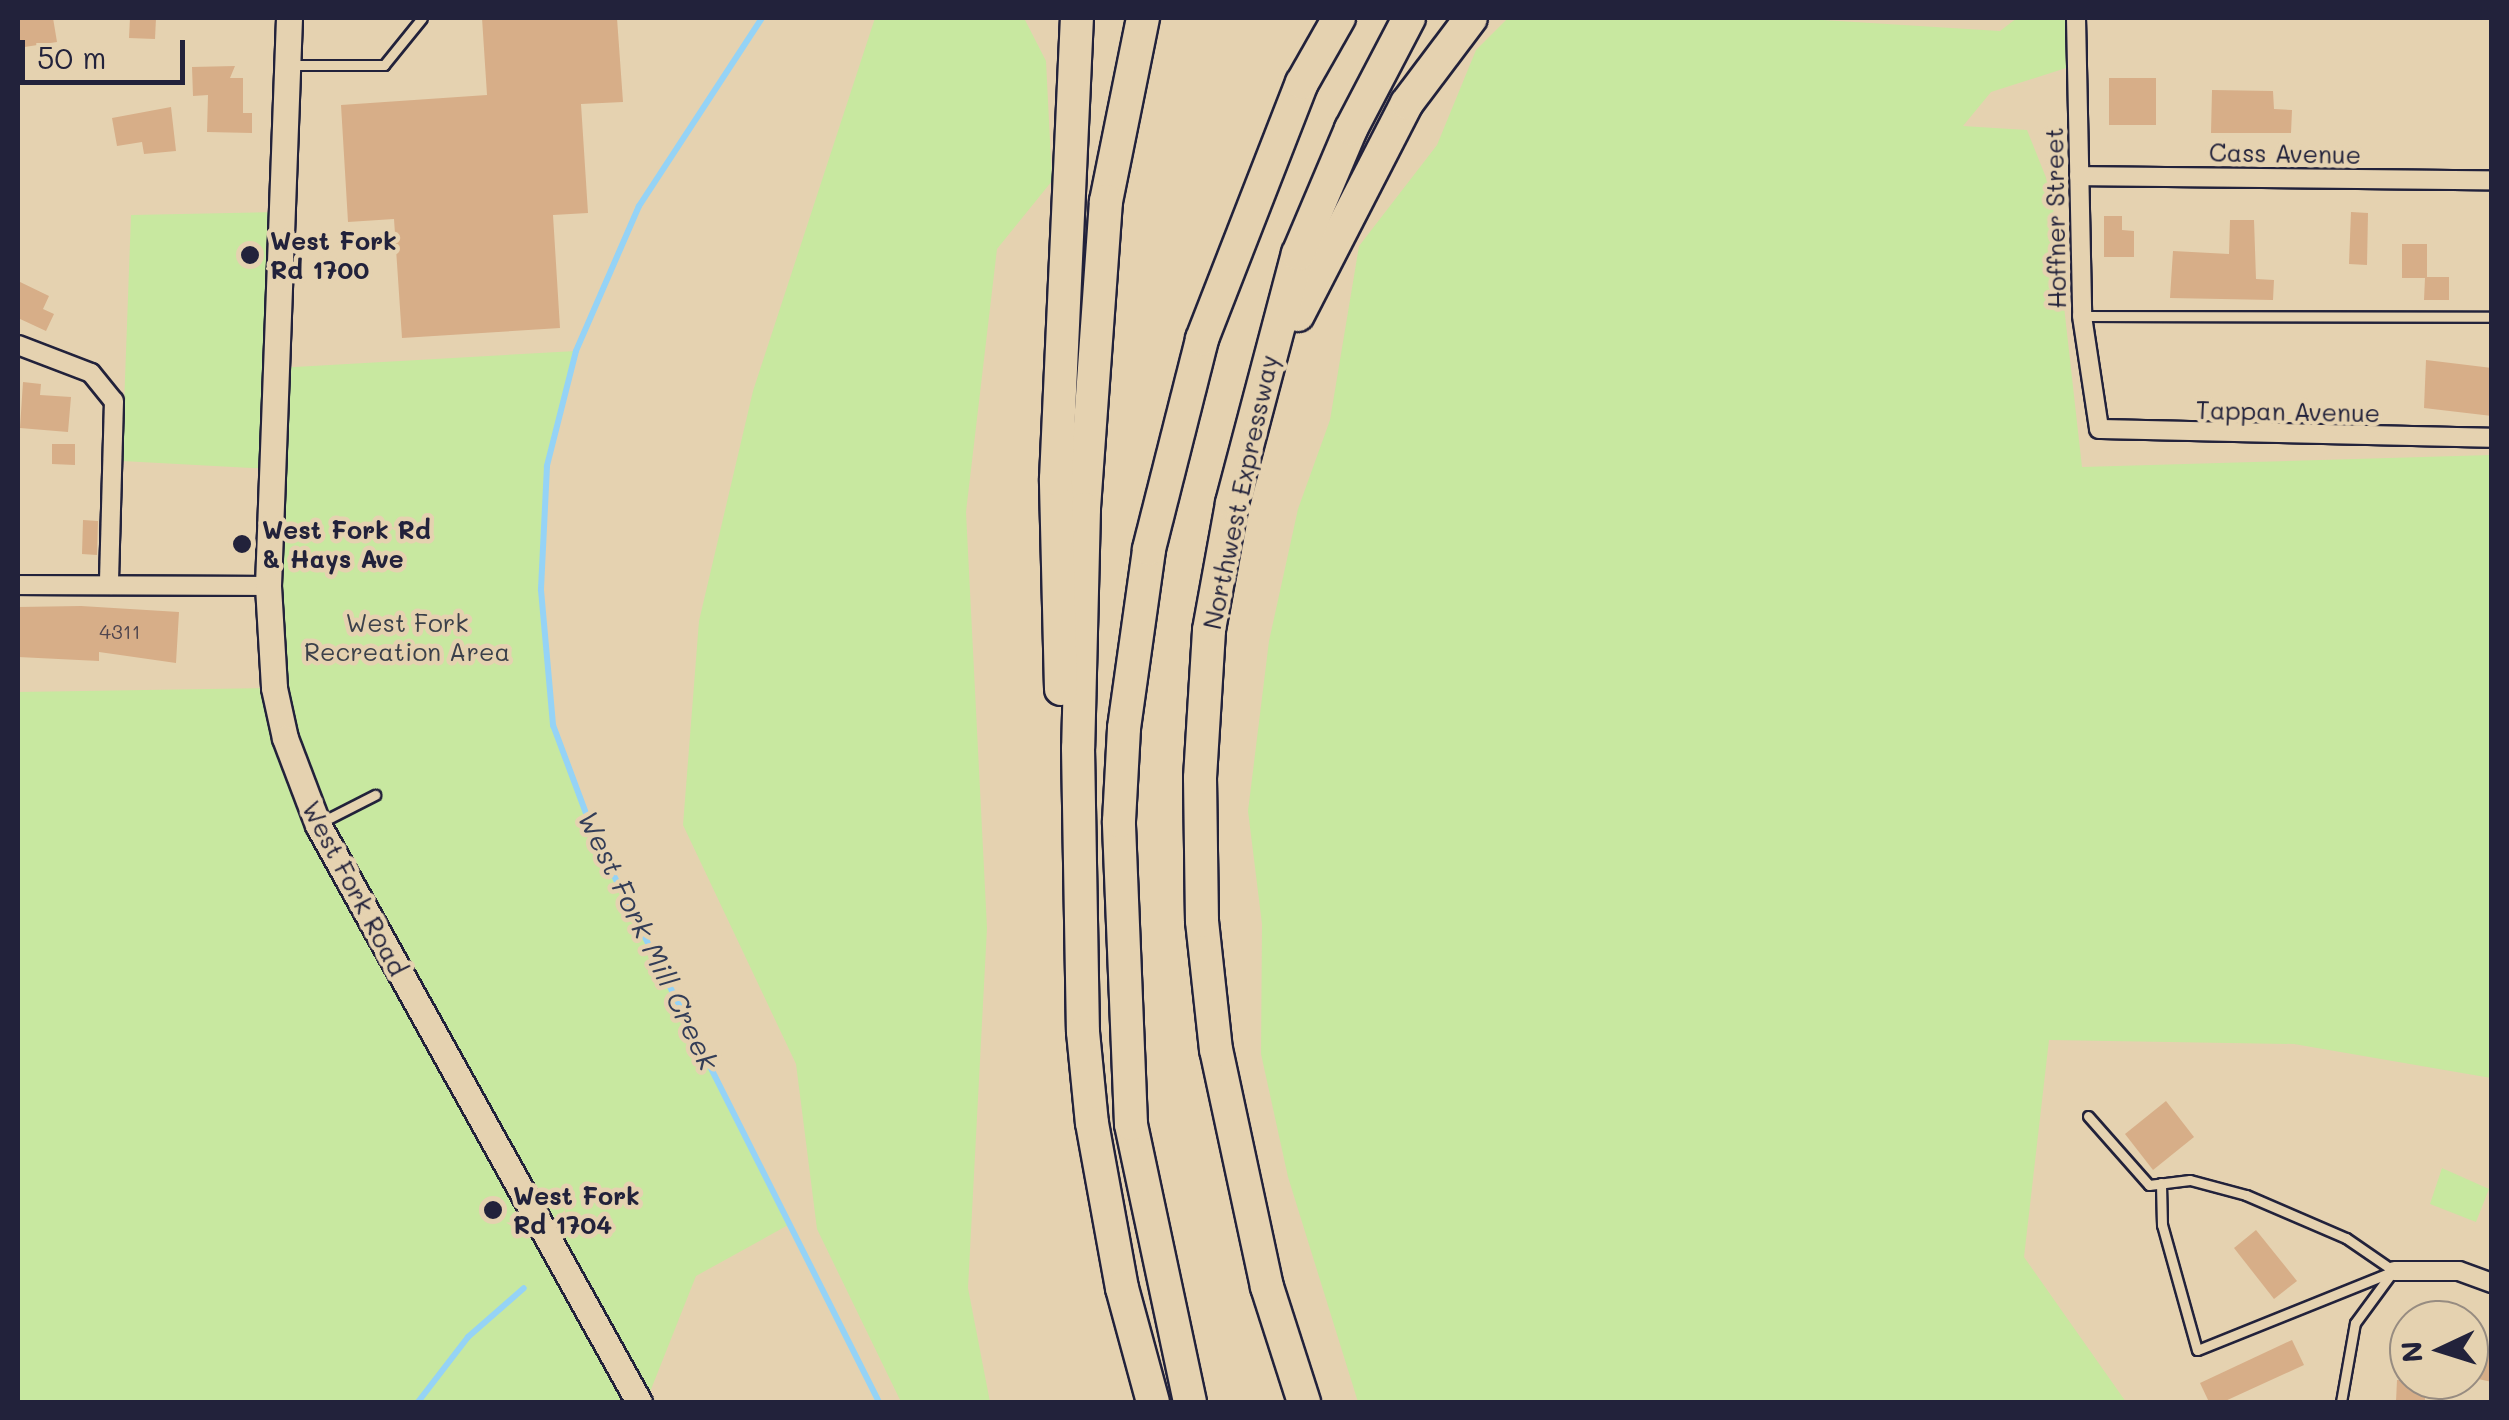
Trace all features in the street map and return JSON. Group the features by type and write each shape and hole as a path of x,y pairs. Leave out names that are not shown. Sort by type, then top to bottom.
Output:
{"highway":[{"path":"1076,18 1054,564 1066,761 1079,822"},
{"path":"1142,18 1112,162 1095,326 1079,822 1084,1032 1092,1122 1122,1288 1153,1402"},
{"path":"1190,1402 1131,1124 1119,821 1124,728 1149,548 1198,355 1302,83 1338,18"},
{"name":"Northwest Expressway","path":"1304,1402 1236,1162 1202,921 1200,778 1209,630 1232,503 1298,254 1351,130 1410,18"},
{"path":"1232,503 1322,260 1408,103 1470,18"}],"street":[{"name":"West Fork Road","path":"289,18 268,586 274,688 318,824 638,1402"},
{"name":"Hoffner Street","path":"2076,18 2082,316 2093,416"},
{"name":"Cass Avenue","path":"2079,176 2492,180"},
{"path":"18,346 90,372 114,401 109,585"},
{"name":"Tappan Avenue","path":"2093,416 2106,434 2492,438"},
{"path":"18,584 268,586"},
{"path":"2394,1271 2460,1270 2492,1283"}],"lane":[{"path":"289,64 384,65 422,18"},
{"path":"2082,316 2492,318"},
{"path":"318,824 375,795"},
{"path":"2088,1116 2148,1185 2190,1180 2246,1195 2346,1238 2394,1271"},
{"path":"2161,1183 2162,1225 2196,1350 2394,1271"},
{"path":"2341,1402 2355,1323 2394,1271"}],"green space":[{"path":"875,18 1024,18 1046,61 1052,181 997,249 966,512 987,928 968,1288 990,1402 901,1402 817,1229 796,1064 683,825 699,621 753,391"},
{"path":"1508,18 1790,18 2000,31 2017,18 2065,18 2066,68 1991,92 1963,126 2027,130 2051,190 2082,467 2491,455 2491,1078 2294,1044 2049,1040 2024,1257 2126,1402 1358,1402 1288,1177 1261,1054 1262,924 1248,811 1269,641 1298,509 1330,420 1359,246 1437,145 1476,50"},
{"name":"West Fork Recreation Area","path":"281,212 277,368 576,351 547,466 541,590 553,725 596,840 790,1224 696,1276 646,1402 18,1402 18,692 274,688 272,469 122,461 131,215"},
{"path":"2442,1168 2489,1189 2476,1222 2430,1204"}],"building":[{"path":"18,18 53,18 57,42 18,48"},
{"path":"130,18 156,18 155,39 129,38"},
{"path":"482,18 617,18 623,102 581,104 588,213 553,215 560,328 402,338 394,219 348,222 341,105 487,95"},
{"path":"235,66 230,78 243,78 243,113 252,113 252,133 207,132 208,95 193,96 192,67"},
{"path":"2109,78 2156,78 2156,125 2109,125"},
{"path":"2212,90 2273,91 2274,109 2292,110 2291,133 2211,133"},
{"path":"171,107 176,151 144,154 142,142 117,146 112,118"},
{"path":"2351,212 2368,213 2367,265 2349,264"},
{"path":"2104,216 2122,216 2122,230 2134,231 2134,257 2104,257"},
{"path":"2230,220 2254,220 2256,279 2274,280 2273,300 2170,298 2173,251 2229,254"},
{"path":"2402,244 2427,244 2427,277 2449,277 2449,300 2424,300 2425,278 2402,278"},
{"path":"18,281 49,296 43,309 54,314 46,331 18,318"},
{"path":"2426,360 2492,368 2492,416 2424,408"},
{"path":"23,382 41,384 40,395 71,397 68,432 20,428"},
{"path":"52,444 75,444 75,465 52,464"},
{"path":"83,520 98,521 97,555 82,554"},
{"path":"18,607 179,612 176,663 99,652 99,661 18,657"},
{"path":"2166,1101 2194,1137 2153,1170 2125,1134"},
{"path":"2256,1230 2297,1281 2274,1299 2234,1248"},
{"path":"2292,1340 2304,1365 2223,1402 2209,1402 2200,1383"},
{"path":"2489,1348 2492,1349 2492,1382 2489,1381"}],"waterway":[{"name":"West Fork Mill Creek","path":"762,18 639,206 576,351 547,466 541,590 553,725 596,840 879,1402"},
{"path":"418,1402 468,1337 524,1288"}],"place":[{"name":"West Fork Rd 1700","path":"250,255"},
{"name":"West Fork Rd & Hays Ave","path":"242,544"},
{"name":"West Fork Rd 1704","path":"493,1210"}]}
